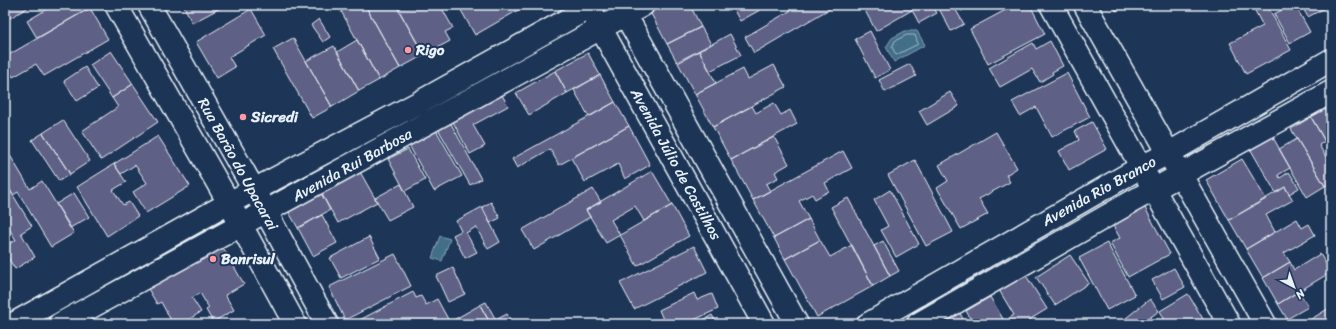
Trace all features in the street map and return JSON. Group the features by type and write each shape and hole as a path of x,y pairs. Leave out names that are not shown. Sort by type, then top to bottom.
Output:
{"street":[{"name":"Rua Barão do Upacarai","path":"116,5 229,203 295,324"},
{"name":"Rua Barão do Upacarai","path":"149,5 328,324"},
{"path":"1051,5 1229,324"},
{"path":"1085,5 1169,153 1180,176 1266,324"},
{"name":"Avenida Júlio de Castilhos","path":"590,6 601,29 764,324"},
{"name":"Avenida Rui Barbosa","path":"13,324 229,203 418,103 590,6"},
{"name":"Avenida Júlio de Castilhos","path":"630,8 672,99 797,324"},
{"name":"Avenida Rui Barbosa","path":"60,324 601,29 630,8"},
{"path":"141,49 166,36"},
{"name":"Avenida Rio Branco","path":"868,324 1141,166 1169,153 1331,60"},
{"path":"1282,88 1295,112"},
{"name":"Avenida Rio Branco","path":"918,324 1154,189 1331,92"},
{"path":"648,113 672,99"},
{"path":"418,103 428,124"},
{"path":"182,120 206,107"},
{"path":"739,278 764,264"}],"water":[{"path":"905,31 917,31 925,45 894,62 886,47 892,38"},
{"path":"440,236 450,239 442,261 432,258"}],"building":[{"path":"5,5 32,5 5,21"},
{"path":"54,5 88,5 90,8 37,38 27,21"},
{"path":"226,5 192,23 184,6"},
{"path":"351,5 365,5 400,68 379,80 341,11"},
{"path":"365,5 396,5 424,55 400,68"},
{"path":"406,5 440,5 453,28 445,32 450,41 424,55 398,9"},
{"path":"458,5 527,5 475,35"},
{"path":"658,5 690,5 701,27 667,44 649,10"},
{"path":"731,5 769,5 740,21"},
{"path":"800,5 836,5 754,53 745,37"},
{"path":"862,5 932,5 937,13 919,23 912,10 876,31"},
{"path":"937,5 953,5 964,24 951,31"},
{"path":"958,5 978,5 972,9 970,6 961,11"},
{"path":"1015,5 1030,5 1045,34 988,64 970,29"},
{"path":"1114,5 1128,5 1116,11"},
{"path":"1252,5 1267,5 1291,50 1246,74 1230,43 1263,26"},
{"path":"1291,5 1295,5 1310,32 1290,43 1274,14"},
{"path":"1301,5 1330,5 1308,17"},
{"path":"90,8 108,39 44,76 36,64 13,77 5,63 5,57"},
{"path":"251,9 266,35 229,57 235,67 217,78 196,42"},
{"path":"319,19 330,37 323,42 311,25"},
{"path":"701,27 711,44 677,62 667,44"},
{"path":"870,31 890,70 875,78 855,39"},
{"path":"730,34 741,55 710,71 699,51"},
{"path":"293,38 332,107 312,118 273,49"},
{"path":"357,40 379,80 359,91 337,52"},
{"path":"1050,41 1063,66 1052,72 1053,74 1040,82 1032,69 1000,87 989,68 1033,43 1036,49"},
{"path":"334,46 359,91 332,107 306,61"},
{"path":"111,51 133,84 112,98 90,65"},
{"path":"699,51 716,83 695,94 678,63"},
{"path":"588,53 600,75 567,93 555,71"},
{"path":"910,64 916,76 885,92 879,80"},
{"path":"774,65 786,87 713,127 695,94 743,69 748,79"},
{"path":"85,67 98,88 77,101 64,81"},
{"path":"555,71 567,93 529,115 516,93"},
{"path":"1067,73 1090,117 1052,137 1036,107 1020,116 1012,102"},
{"path":"600,75 615,102 589,117 574,90"},
{"path":"133,84 158,122 101,160 82,131 118,107 112,98"},
{"path":"950,92 959,106 927,125 919,111"},
{"path":"501,93 508,106 473,125 485,146 470,154 452,120"},
{"path":"615,102 629,126 559,165 550,149 517,168 512,159"},
{"path":"774,103 781,115 790,110 797,124 731,160 713,127 752,106 756,113"},
{"path":"1331,105 1331,118 1326,109"},
{"path":"1326,109 1331,118 1331,152 1311,117"},
{"path":"1311,117 1325,141 1319,145 1331,166 1331,183 1325,186 1291,129"},
{"path":"63,120 90,161 70,174 43,133"},
{"path":"449,120 481,179 470,185 437,127"},
{"path":"1092,122 1107,149 1069,170 1059,151 1079,140 1075,131"},
{"path":"629,126 650,165 625,179 618,164 585,182 571,158"},
{"path":"436,130 462,176 434,191 409,145"},
{"path":"996,132 1017,168 1006,175 1010,182 979,199 988,214 961,229 937,188 948,181 939,165"},
{"path":"1270,132 1290,168 1278,175 1280,178 1289,172 1299,188 1289,194 1285,187 1276,193 1248,145"},
{"path":"43,133 70,174 59,181 32,140"},
{"path":"158,136 190,186 146,213 133,192 147,183 135,165 121,174 114,164"},
{"path":"774,137 789,164 775,172 778,178 766,184 770,191 753,200 731,160"},
{"path":"1297,139 1325,186 1307,197 1279,149"},
{"path":"408,149 425,180 405,191 388,159"},
{"path":"843,151 852,168 825,183 829,191 815,199 812,194 799,201 809,219 774,238 753,200"},
{"path":"8,152 30,189 42,181 74,233 51,247 18,192 13,195 5,182 5,153"},
{"path":"1242,159 1266,199 1229,220 1206,180"},
{"path":"915,160 953,232 926,246 888,175"},
{"path":"114,164 126,182 113,190 123,205 129,202 138,216 107,236 77,187"},
{"path":"359,170 377,202 338,223 320,191"},
{"path":"652,171 672,205 644,221 635,206 611,220 620,235 606,243 586,210"},
{"path":"5,182 32,226 21,233 35,257 15,269 5,253 5,246 16,240 5,222"},
{"path":"401,184 413,207 388,220 375,198"},
{"path":"1285,187 1293,200 1266,215 1275,232 1246,249 1229,220"},
{"path":"593,189 601,202 586,210 590,217 534,250 522,230"},
{"path":"890,190 919,244 896,257 881,230 888,226 874,200"},
{"path":"320,191 330,210 298,228 287,209"},
{"path":"74,193 89,217 70,228 56,204"},
{"path":"848,198 890,276 873,286 831,207"},
{"path":"491,202 500,218 490,223 482,207"},
{"path":"672,205 689,236 637,266 620,235"},
{"path":"1144,206 1170,254 1128,277 1110,243 1120,238 1112,224"},
{"path":"482,207 500,242 488,249 476,227 466,233 477,252 465,258 453,235 461,231 456,221"},
{"path":"322,215 337,243 313,256 298,228"},
{"path":"809,219 820,240 785,259 774,238"},
{"path":"1297,219 1302,228 1309,224 1315,235 1284,253 1290,262 1263,278 1246,249"},
{"path":"369,237 380,258 341,278 330,258"},
{"path":"820,240 830,257 852,245 873,286 817,317 785,259"},
{"path":"883,241 899,271 890,276 874,246"},
{"path":"1107,243 1135,295 1107,310 1079,258"},
{"path":"221,244 244,284 225,295 234,310 213,322 206,310 209,308 200,293 192,298 201,312 181,324 173,324 161,302 157,304 147,287"},
{"path":"694,246 707,272 634,309 620,283"},
{"path":"395,254 411,286 345,320 329,287"},
{"path":"1320,254 1331,272 1278,304 1263,278 1290,262 1294,270"},
{"path":"1070,255 1089,283 1055,305 1036,277"},
{"path":"453,268 465,294 448,302 436,276"},
{"path":"1174,268 1185,287 1163,299 1152,280"},
{"path":"1331,272 1331,284 1326,275"},
{"path":"1025,274 1047,309 1029,320 1032,324 1013,324 1009,318 1014,315 999,290"},
{"path":"1299,291 1308,307 1287,319 1278,304"},
{"path":"413,292 416,298 421,296 426,305 437,299 449,321 443,324 352,324"},
{"path":"694,293 697,300 712,294 718,309 685,324 665,324 659,310"},
{"path":"1188,294 1206,324 1167,324 1160,311"},
{"path":"990,297 1006,324 974,324 966,311"},
{"path":"1150,299 1159,311 1141,324 1130,324 1126,318"},
{"path":"486,302 496,320 490,323 480,305"},
{"path":"480,305 490,323 451,324 450,322"},
{"path":"1331,307 1331,324 1303,324"},
{"path":"958,310 966,324 934,324"},
{"path":"507,314 513,324 490,324 490,323"},
{"path":"712,315 717,324 696,324"}],"place":[{"name":"Rigo","path":"408,50"},
{"name":"Sicredi","path":"243,117"},
{"name":"Banrisul","path":"213,259"}]}
